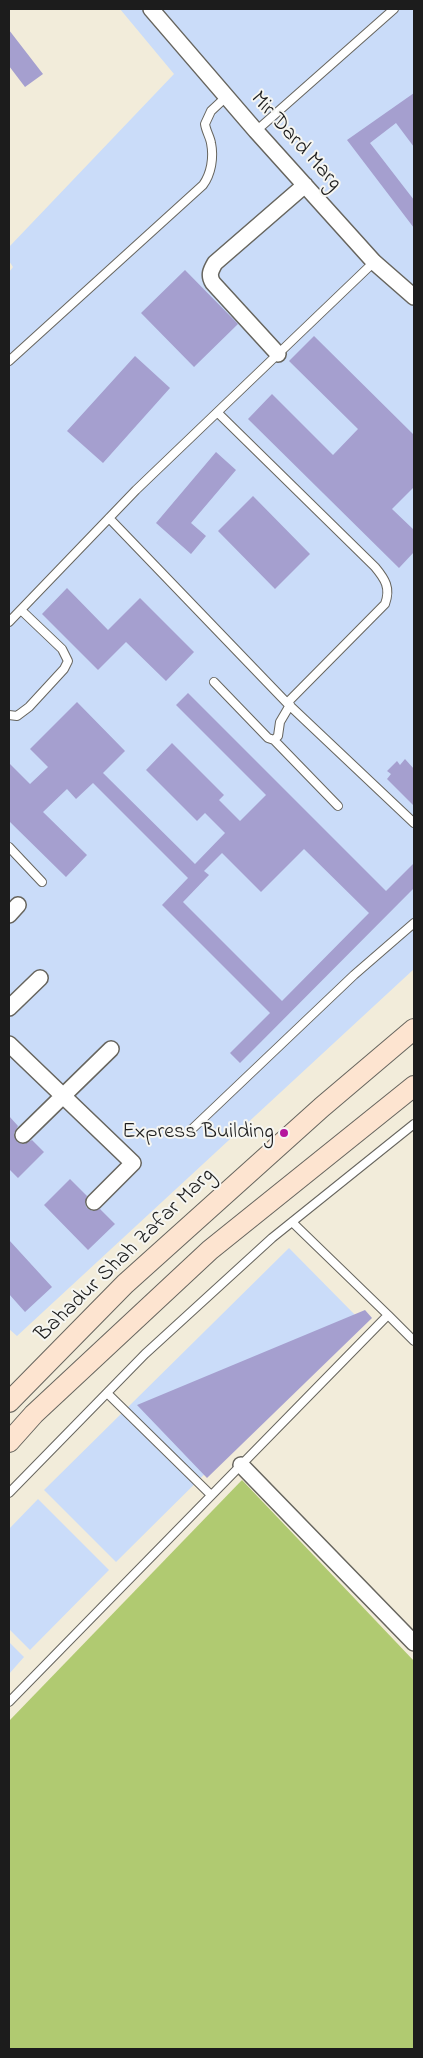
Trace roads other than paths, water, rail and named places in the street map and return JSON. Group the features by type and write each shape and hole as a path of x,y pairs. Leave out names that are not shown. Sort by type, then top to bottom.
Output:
{"main road":[{"name":"Bahadur Shah Zafar Marg","path":"11,1397 125,1284 322,1107 414,1029"},
{"path":"9,1442 34,1414 210,1250 414,1086"}],"street":[{"name":"Mir Dard Marg","path":"151,9 226,97 374,262 414,297"},
{"path":"278,354 213,283 210,273 214,263 305,185"},
{"path":"9,1008 40,978"},
{"path":"9,1044 133,1163 94,1202"},
{"path":"23,1135 111,1049"},
{"path":"241,1465 414,1643"}],"lane":[{"path":"256,131 394,9"},
{"path":"9,361 203,185 208,177 212,161 211,143 205,124 211,111 226,97"},
{"path":"9,622 109,518 374,262"},
{"path":"218,413 375,567 387,584 388,595 386,604 288,704 280,722 278,736 274,740"},
{"path":"109,518 288,704 414,823"},
{"path":"9,715 17,716 29,707 64,669 68,661 62,649 21,610"},
{"path":"214,682 338,806"},
{"path":"9,847 42,882"},
{"path":"191,1130 354,975 414,923"},
{"path":"9,1493 152,1347 292,1222 414,1124"},
{"path":"292,1222 414,1341"},
{"path":"9,1702 388,1315"},
{"path":"107,1393 211,1495"}],"place":[{"name":"Express Building","path":"284,1133"}]}
